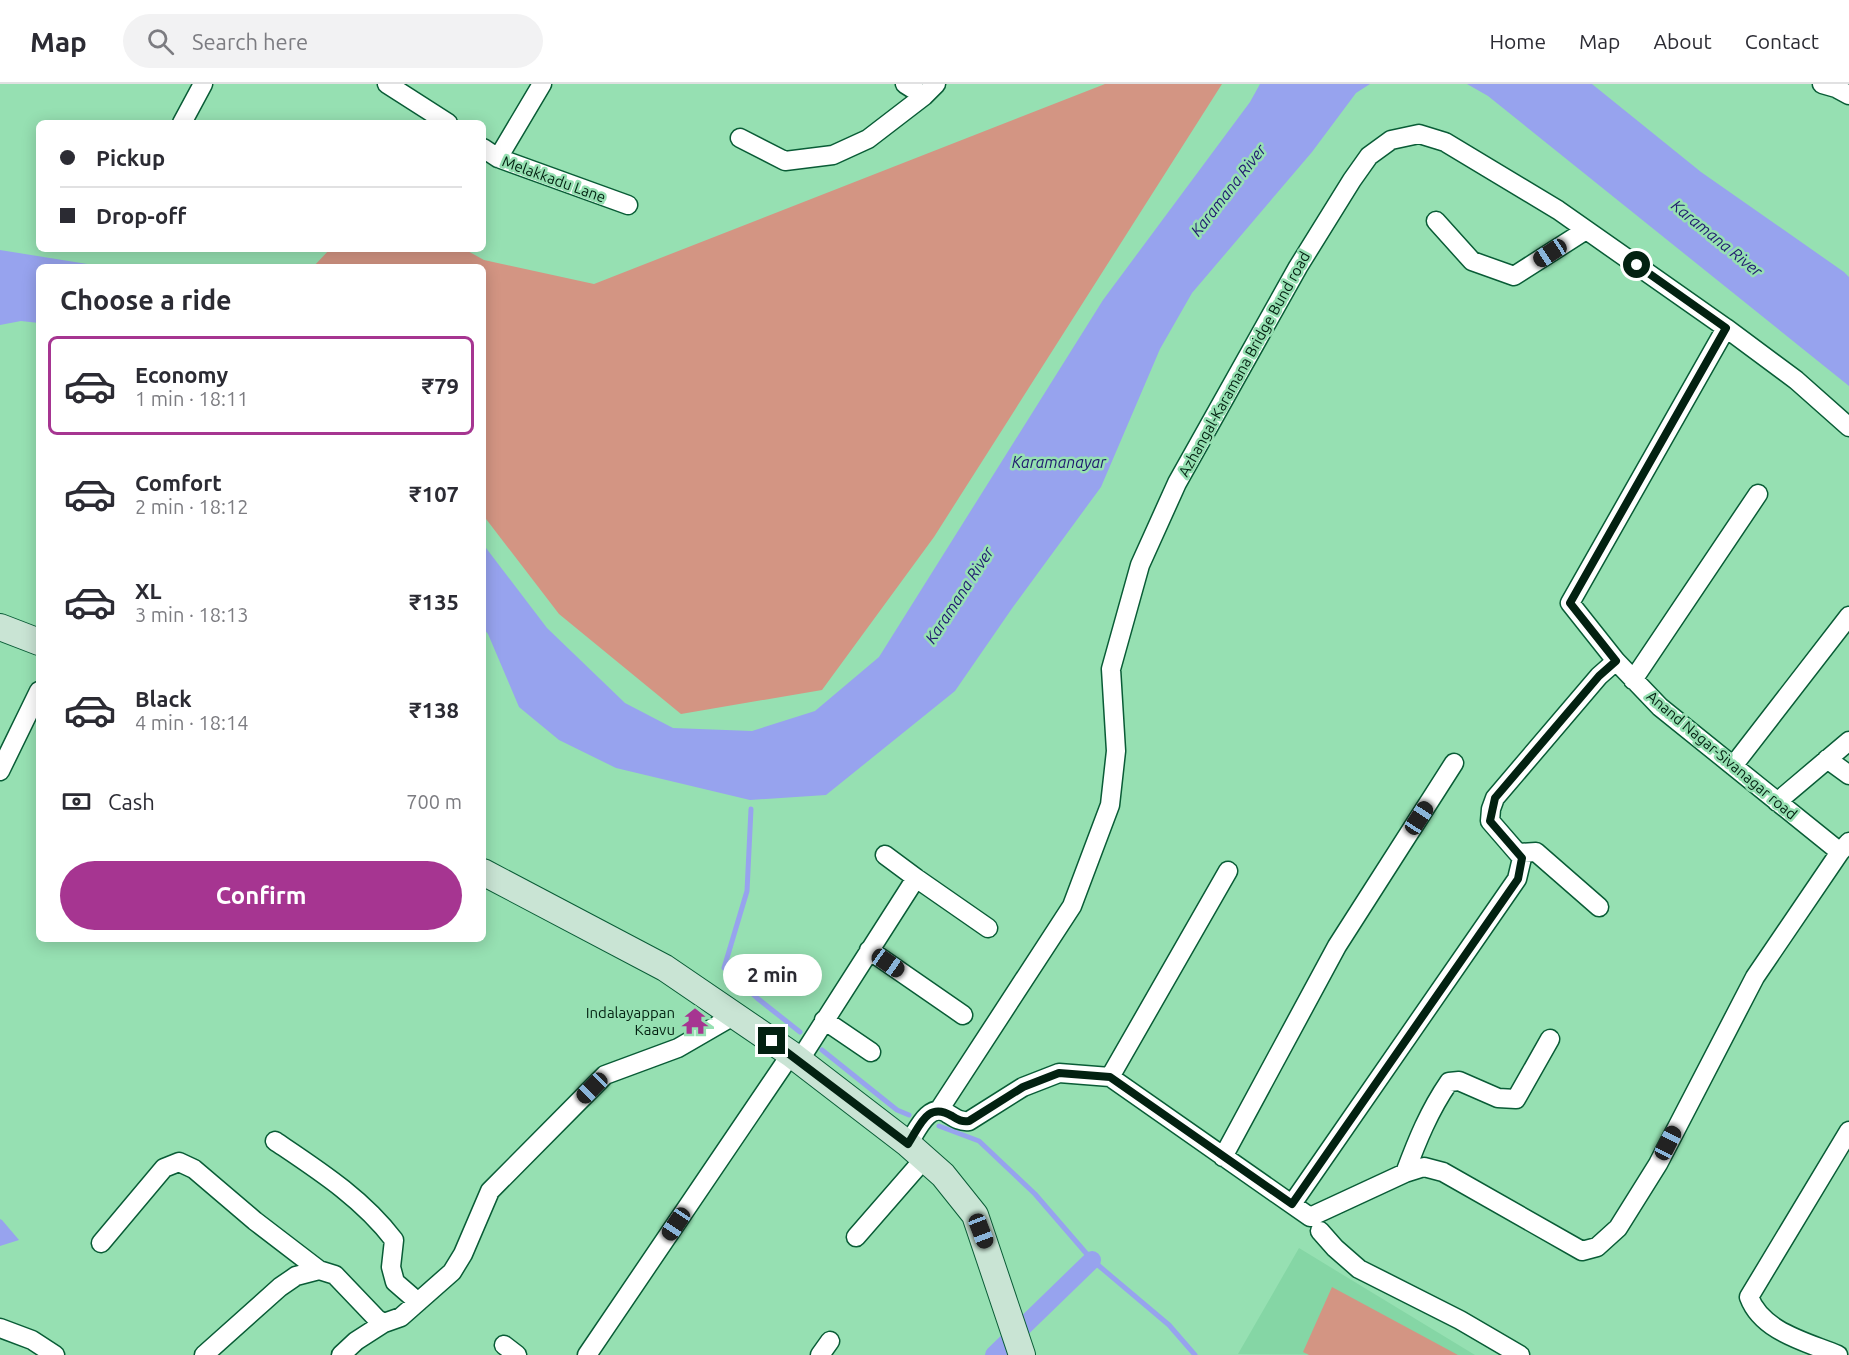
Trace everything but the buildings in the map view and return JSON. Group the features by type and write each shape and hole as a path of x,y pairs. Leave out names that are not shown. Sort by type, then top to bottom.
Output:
{"main road":[{"path":"0,627 36,641"},
{"path":"486,874 665,968 795,1058 916,1152 943,1176 975,1215 1017,1342"}],"street":[{"path":"184,120 203,84"},
{"path":"387,84 443,120"},
{"path":"490,153 542,84"},
{"path":"905,84 930,90"},
{"path":"740,138 785,161 833,155 868,140 930,90"},
{"name":"Azhangal-Karamana Bridge Bund road","path":"856,1237 916,1152 930,1113 939,1110 1072,906 1110,805 1116,751 1111,669 1140,566 1172,494 1298,267 1369,156 1391,140 1419,134 1444,142 1558,210 1587,230 1796,380 1849,427"},
{"name":"Melakkadu Lane","path":"490,153 628,205"},
{"path":"1436,221 1472,261 1514,276 1587,230"},
{"name":"Anand Nagar-Sivanagar road","path":"1726,328 1570,603 1616,661 1660,707 1777,802 1844,847"},
{"path":"1633,680 1758,494"},
{"path":"1732,766 1849,616"},
{"path":"1292,1204 1518,879 1522,858 1490,821 1495,798 1599,676 1616,661"},
{"path":"0,771 36,697"},
{"path":"1777,802 1849,741"},
{"path":"1827,759 1849,775"},
{"path":"1223,1157 1337,946 1454,763"},
{"path":"939,1110 963,1122 969,1121 1023,1087 1059,1073 1110,1077 1310,1217 1405,1173 1424,1167 1443,1172 1582,1251 1597,1247 1618,1228 1658,1164 1755,976 1844,847"},
{"path":"1518,853 1536,852 1599,907"},
{"path":"885,855 988,928"},
{"path":"1110,1077 1228,871"},
{"path":"587,1355 824,1020 916,878"},
{"path":"869,950 963,1015"},
{"path":"341,1355 356,1341 384,1323 401,1317 452,1272 463,1254 490,1191 605,1074 678,1048 735,1015"},
{"path":"824,1020 871,1052"},
{"path":"1405,1173 1420,1132 1449,1082 1459,1081 1498,1098 1516,1100 1550,1039"},
{"path":"1838,1355 1773,1328 1753,1307 1749,1297 1849,1131"},
{"path":"275,1141 347,1191 388,1232 394,1240 391,1267 395,1282 418,1302"},
{"path":"101,1243 164,1168 179,1162 194,1168 255,1221 319,1269 334,1275 377,1319 384,1323"},
{"path":"1320,1231 1359,1269 1460,1320 1520,1355"},
{"path":"204,1355 280,1287 296,1276 319,1269"},
{"path":"0,1328 32,1341 56,1355"}],"shaded area":[{"path":"1105,84 1222,84 934,537 822,690 681,714 559,614 486,519 486,264 316,264 327,252 469,252 484,260 594,284"},
{"path":"1299,1248 1335,1270 1475,1355 1238,1354"},
{"path":"1332,1287 1458,1355 1309,1355 1303,1352"}],"water":[{"name":"Karamanayar","path":"1260,84 1370,84 1356,93 1312,152 1192,293 1160,349 1101,487 955,691 826,795 750,800 616,768 559,740 519,707 486,632 486,548 547,628 625,703 673,728 752,731 815,711 879,657 1103,300 1250,102"},
{"name":"Karamana River","path":"1467,84 1592,84 1701,172 1844,272 1849,277 1849,386 1488,96"},
{"path":"0,250 87,264 36,264 36,323 21,321 0,325"},
{"path":"0,1219 2,1220 19,1240 0,1246"}],"waterway":[{"path":"751,809 747,891 724,968 800,1032"},
{"path":"822,1050 897,1110 909,1115"},
{"path":"939,1126 979,1141 1035,1194 1092,1260 1169,1325 1195,1355"},
{"path":"994,1355 1092,1260"}],"place":[{"name":"Indalayappan Kaavu","path":"695,1021"}],"route":[{"path":"772,1041 908,1144 923,1121 934,1110 945,1112 963,1122 969,1121 1023,1087 1059,1073 1110,1077 1292,1204 1518,879 1522,858 1490,821 1495,798 1599,676 1616,661 1570,603 1726,328 1637,265"}]}
